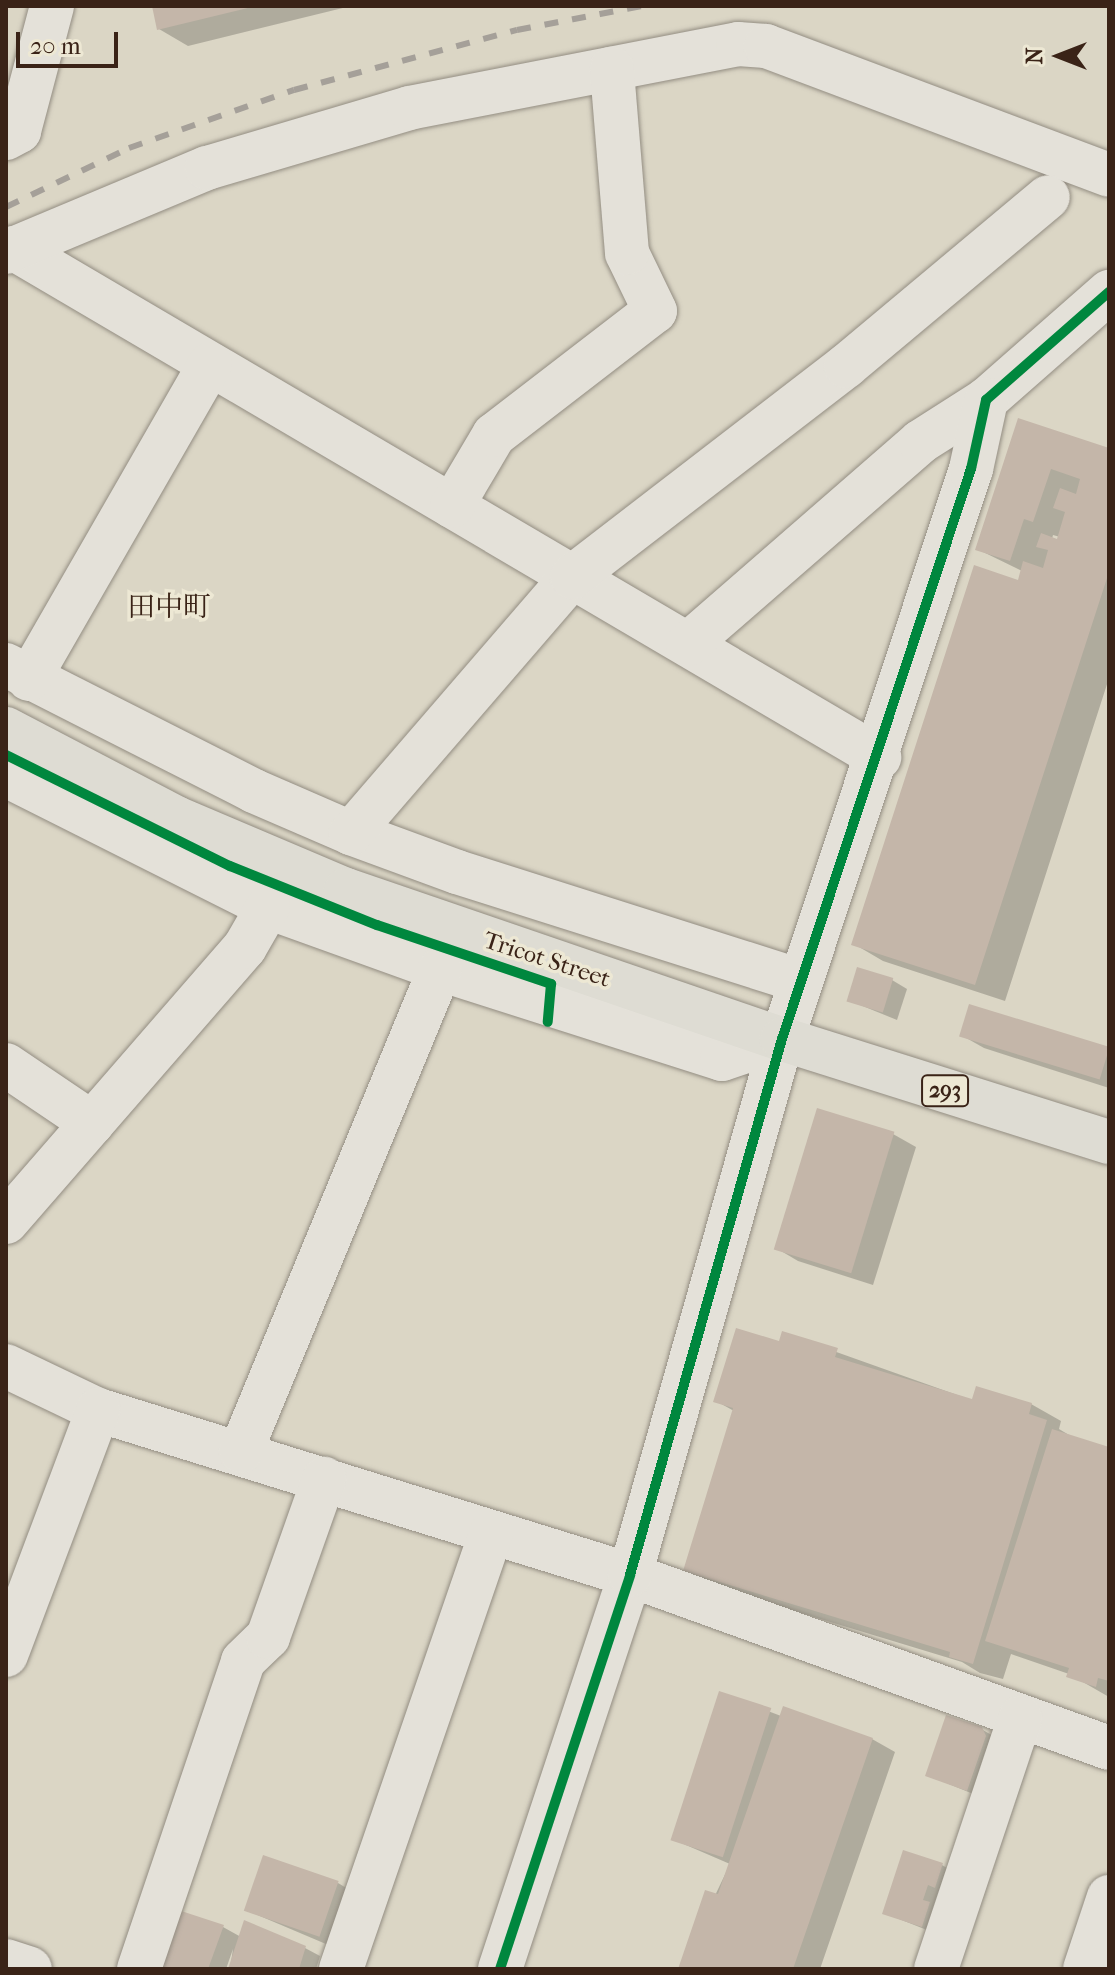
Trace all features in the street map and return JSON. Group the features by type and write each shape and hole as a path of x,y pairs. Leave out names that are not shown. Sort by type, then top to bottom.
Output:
{"highway":[{"name":"Tricot Street","path":"6,729 123,792 346,890 782,1039 1109,1142"}],"street":[{"path":"6,138 19,131 52,6"},
{"path":"10,250 140,192 222,163 409,108 738,44 766,46 1109,175"},
{"path":"452,506 494,435 655,311 627,253 612,69"},
{"path":"351,833 572,577 835,375 1048,197"},
{"path":"10,250 879,757"},
{"path":"688,644 920,442 1092,326 1109,292"},
{"path":"210,364 18,672 351,833 457,872 800,981"},
{"path":"500,1969 630,1575 782,1039 879,757 971,469 986,400"},
{"path":"6,775 268,907 440,969 722,1059 782,1039"},
{"path":"6,1222 245,947 268,907"},
{"path":"241,1451 440,969"},
{"path":"6,1065 92,1123"},
{"path":"6,1366 98,1410 241,1451 630,1575 1109,1748"},
{"path":"6,1655 98,1410"},
{"path":"139,1969 243,1661 268,1637 324,1479"},
{"path":"341,1969 491,1533"},
{"path":"936,1969 1020,1718"},
{"path":"1085,1969 1109,1897"},
{"path":"6,1961 30,1969"}],"building":[{"path":"152,6 252,6 252,7 157,30"},
{"path":"1018,418 1109,448 1109,572 975,985 851,945 974,565 1018,580 1023,561 1043,568 1048,550 1036,547 1041,533 1057,539 1065,512 1053,508 1060,488 1076,494 1080,479 1051,469 1033,522 1024,519 1010,561 975,550"},
{"path":"857,967 893,978 883,1013 846,1001"},
{"path":"969,1004 1109,1047 1100,1079 959,1037"},
{"path":"817,1108 894,1132 851,1273 774,1250"},
{"path":"736,1328 779,1341 782,1331 838,1348 835,1357 972,1399 976,1386 1032,1403 1029,1414 1047,1420 973,1664 949,1657 950,1652 683,1571 733,1408 713,1402"},
{"path":"1052,1429 1109,1447 1109,1681 1098,1678 1096,1687 1066,1677 1069,1668 985,1641"},
{"path":"719,1691 771,1708 723,1857 670,1840"},
{"path":"783,1706 873,1738 793,1969 678,1969 705,1890 718,1894"},
{"path":"946,1715 982,1727 986,1736 967,1791 925,1776"},
{"path":"903,1850 943,1863 935,1888 928,1885 923,1900 930,1902 922,1927 882,1914"},
{"path":"263,1855 339,1881 319,1937 244,1911"},
{"path":"172,1908 224,1925 208,1969 149,1969"},
{"path":"244,1920 306,1946 299,1969 228,1969"}],"railway":[{"path":"6,207 129,148 294,90 517,30 642,6"}],"cycle path":[{"path":"500,1969 630,1575 782,1039 971,469 986,400 1109,292"},
{"path":"6,755 230,866 377,925 551,984 548,1022"}],"district":[{"name":"田中町","path":"169,607"}]}
